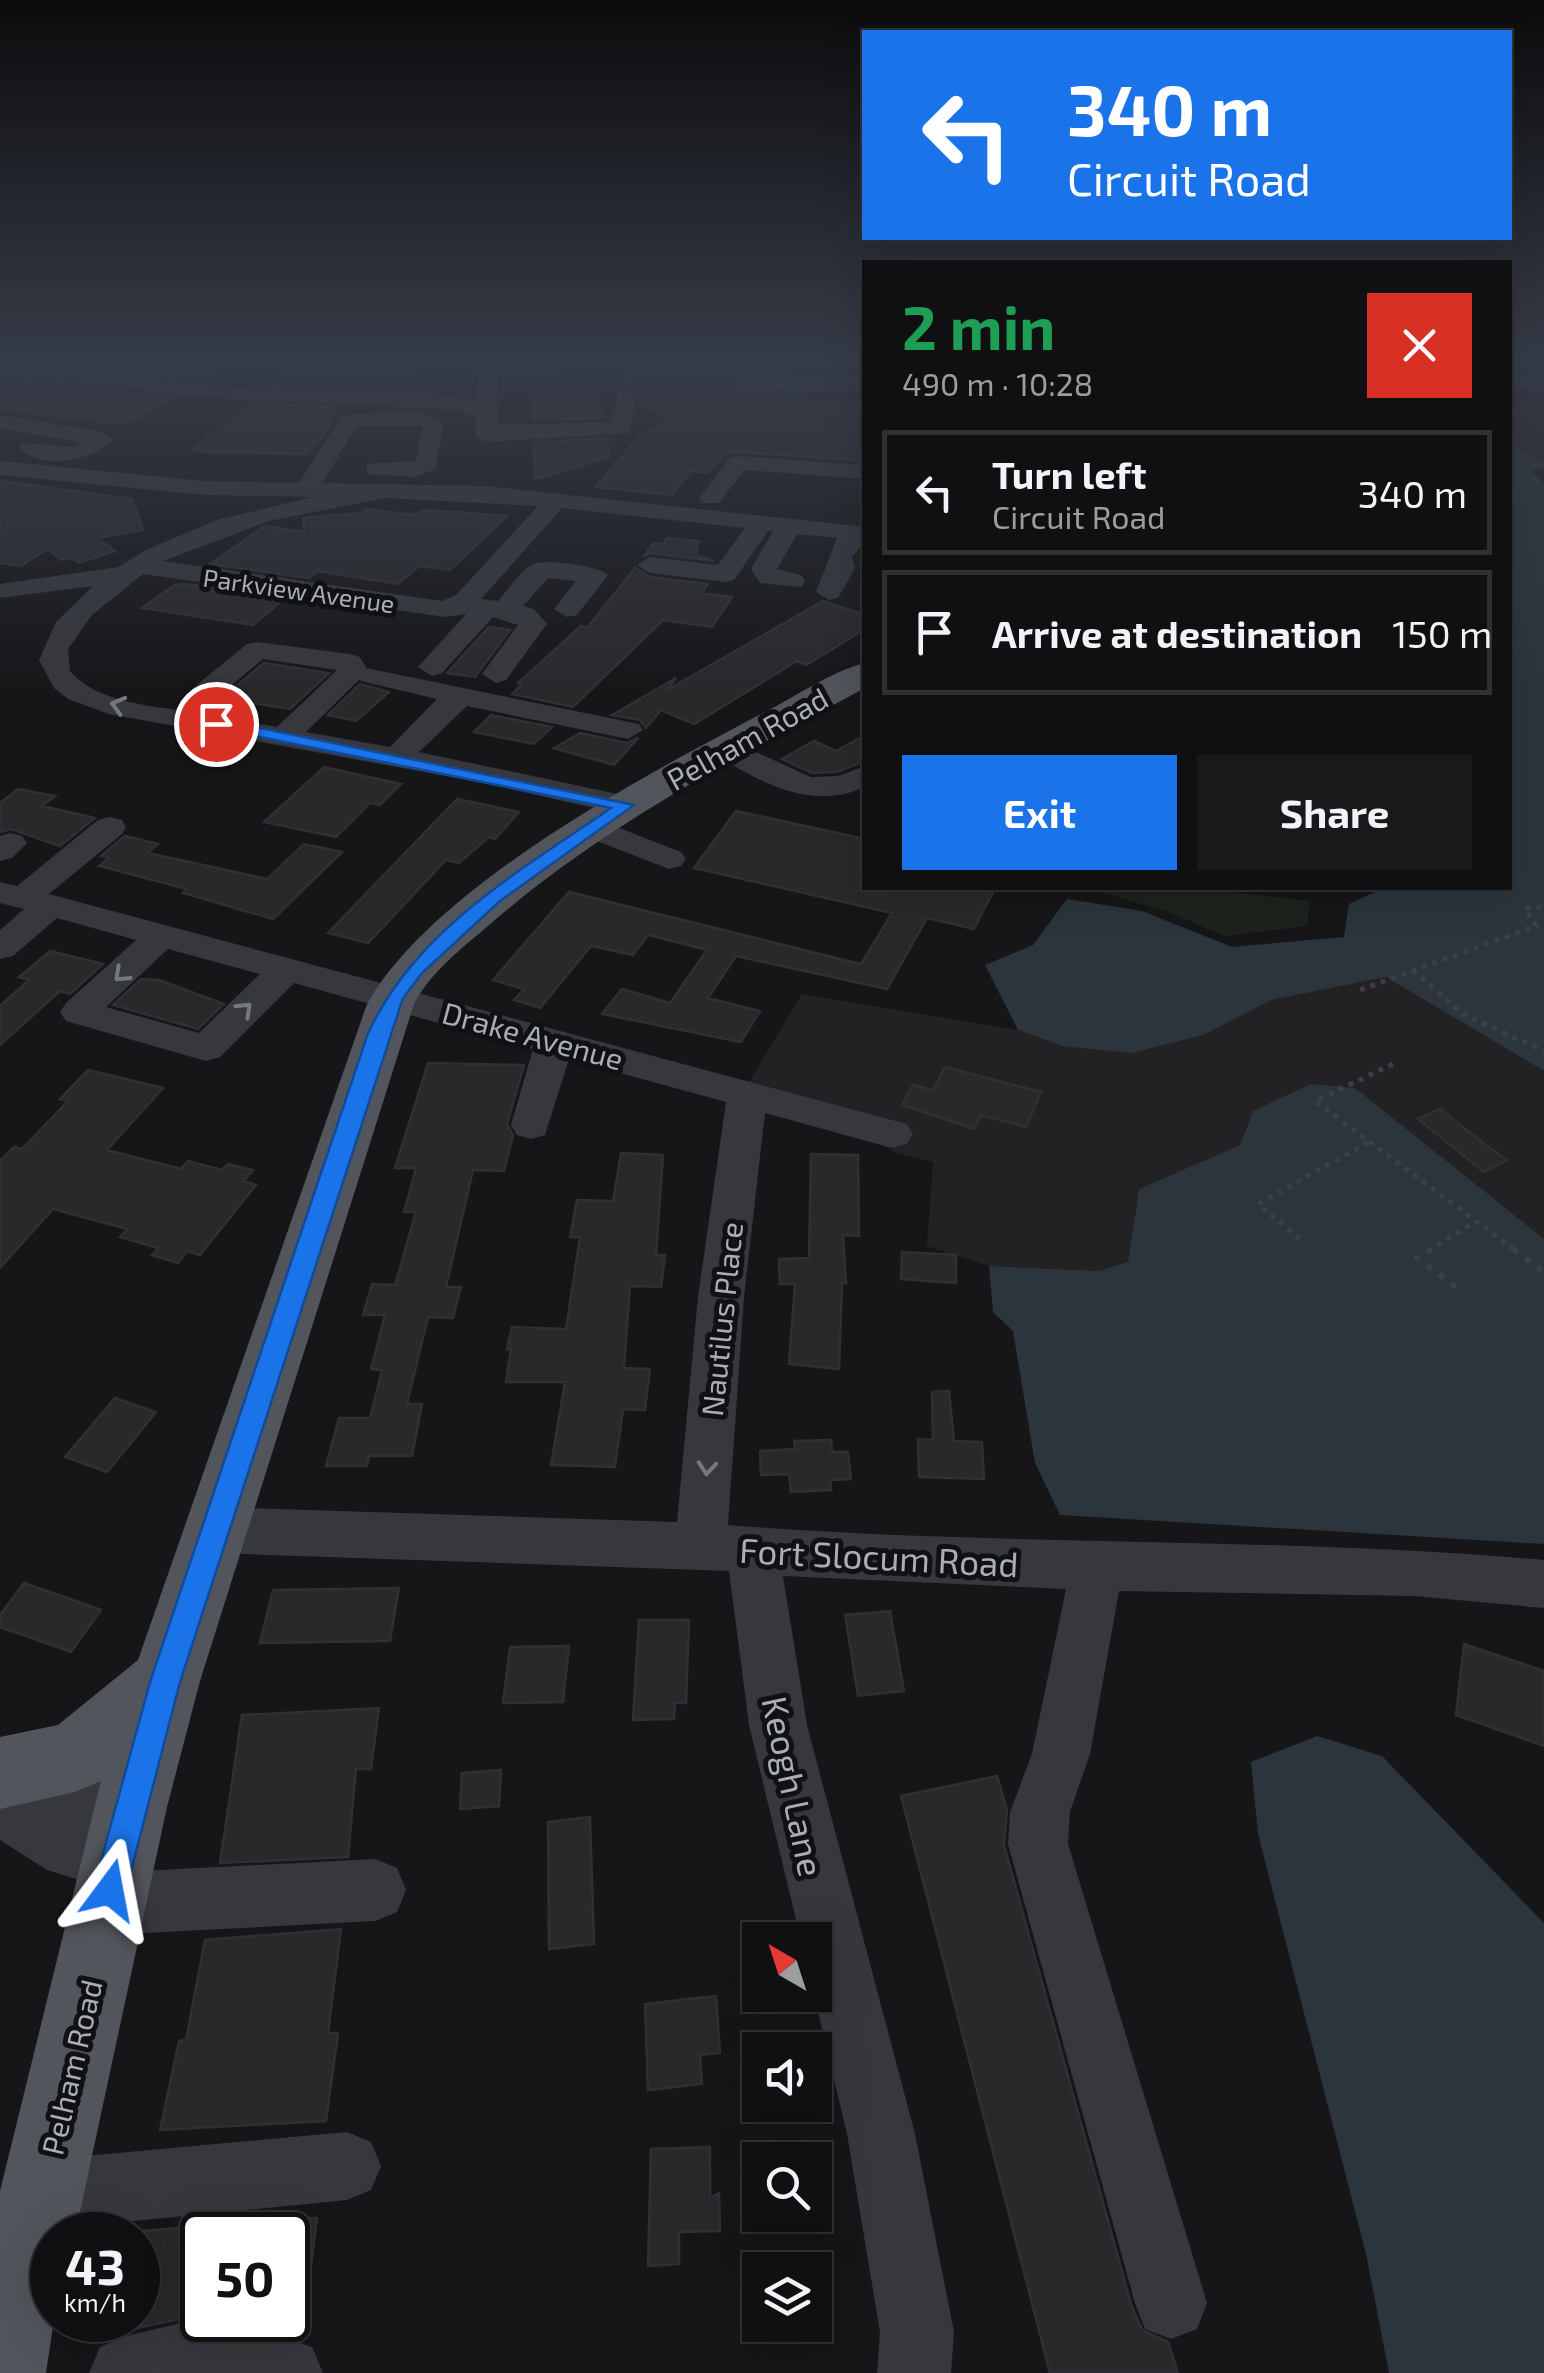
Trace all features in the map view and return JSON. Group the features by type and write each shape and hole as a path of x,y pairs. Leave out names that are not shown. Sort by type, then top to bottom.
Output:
{"main road":[{"name":"Pelham Road","path":"0,2373 4,2338 42,2195 118,1856 165,1682 394,996 415,969 493,898 608,816 862,676"},
{"path":"0,1773 75,1757 165,1682"}],"street":[{"path":"35,472 140,483 305,491 343,472"},
{"path":"305,491 318,472"},
{"path":"55,640 94,598 167,548 262,515 344,472"},
{"path":"430,472 486,493 756,530"},
{"path":"486,472 486,493"},
{"path":"711,498 731,472"},
{"path":"140,483 169,496 180,512 181,532 167,548"},
{"path":"432,666 463,613 556,500"},
{"path":"788,526 764,569 769,577 792,581"},
{"path":"717,533 788,526 859,534"},
{"path":"650,565 725,574 756,530"},
{"path":"829,592 842,568 839,556 859,534"},
{"path":"2,590 64,586 134,569"},
{"name":"Parkview Avenue","path":"134,569 463,613"},
{"path":"463,613 540,570 594,575 567,609"},
{"path":"2,590 48,615 55,640 52,663 64,682 79,692 142,712 396,758 608,816 669,859"},
{"path":"463,613 524,615 533,624 496,674"},
{"path":"187,719 203,694 257,650 350,663 354,670 284,737"},
{"path":"371,675 628,730"},
{"path":"396,758 449,704 463,696"},
{"path":"727,748 760,770 801,786 827,790 862,777"},
{"path":"0,948 25,898 110,827"},
{"name":"Drake Avenue","path":"25,898 892,1134"},
{"path":"161,936 79,1012 206,1048 285,971"},
{"path":"531,1125 554,1042"},
{"name":"Nautilus Place","path":"726,1547 721,1298 747,1093"},
{"name":"Fort Slocum Road","path":"214,1530 726,1547 821,1556 1098,1566 1414,1572 1544,1584"},
{"name":"Keogh Lane","path":"726,1547 778,1725 881,2134 917,2332 914,2373"},
{"path":"1098,1566 1061,1754 1040,1812 1038,1844 1171,2303"},
{"path":"0,1782 118,1856"},
{"path":"0,1806 68,1849 375,1890"},
{"path":"42,2195 347,2166"},
{"path":"140,2369 213,2353 286,2373"}],"path":[{"path":"1360,990 1536,926 1525,908 1544,907"},
{"path":"1413,970 1463,1014 1544,1052"},
{"path":"1393,1064 1315,1101 1544,1272"},
{"path":"1300,1239 1258,1204 1370,1142"},
{"path":"1456,1288 1418,1258 1476,1221"}],"shaded area":[{"path":"1512,472 1532,472 1544,483 1544,1071 1386,977 1271,1000 1206,1034 1132,1053 1062,1046 1018,1030 985,965 1033,945 1067,899 1142,911 1232,947 1344,937 1349,904 1380,890 1512,890"},
{"path":"1097,890 1214,890 1310,901 1307,926 1224,936 1173,914"},
{"path":"1386,977 1544,1071 1544,1239 1355,1089 1253,1111 1240,1145 1139,1189 1128,1262 1099,1271 989,1266 927,1246 933,1162 891,1152 904,1131 746,1087 802,994 1018,1030 1062,1046 1206,1034 1271,1000"},
{"path":"1311,1084 1355,1088 1544,1239 1544,1544 1060,1515 1035,1463 1013,1331 993,1312 989,1266 1099,1271 1128,1262 1139,1189 1240,1145 1253,1111"},
{"path":"1317,1736 1382,1756 1544,1923 1544,2373 1389,2373 1366,2254 1258,1834 1251,1762"}],"building":[{"path":"535,472 560,472 535,479"},
{"path":"609,472 690,472 672,495 596,487"},
{"path":"0,481 132,499 143,530 97,538 115,551 79,563 71,558 62,560 47,549 21,566 0,563"},
{"path":"367,509 412,515 428,510 507,516 450,570 419,566 398,584 317,571 309,578 210,564 265,526 304,532 303,518 361,513"},
{"path":"667,538 699,541 696,555 714,561 650,553 643,557 654,543 663,544"},
{"path":"635,568 650,577 708,584 702,593 732,597 712,627 663,620 573,707 512,694 522,684 518,683 581,626 587,628"},
{"path":"175,585 285,598 253,625 142,608"},
{"path":"823,601 862,614 862,631 806,665 797,661 694,724 661,710 646,728 640,720 612,715 676,678 667,690"},
{"path":"489,627 510,630 475,677 447,673"},
{"path":"264,663 329,673 290,709 222,698"},
{"path":"360,684 389,692 356,721 328,715"},
{"path":"491,715 552,727 534,744 474,732"},
{"path":"580,733 627,743 638,738 614,765 554,748"},
{"path":"862,737 862,762 837,772 812,773 782,759 814,741 836,751"},
{"path":"324,767 401,784 380,805 370,803 336,837 264,822"},
{"path":"18,789 55,796 42,806 95,818 60,846 11,829 0,832 0,803"},
{"path":"457,799 519,812 495,839 489,837 459,863 446,860 368,943 328,933"},
{"path":"736,811 862,838 862,890 994,890 974,929 927,918 887,989 736,956 708,998 760,1011 741,1042 602,1014 622,989 670,1003 707,950 648,935 633,955 591,946 540,1008 514,1000 524,989 493,980 569,892 861,964 892,913 694,868"},
{"path":"125,836 158,844 148,853 267,879 304,844 342,852 273,919 183,893 187,889 99,866 109,858 101,856"},
{"path":"50,951 103,964 70,994 60,991 0,1045 0,1006 29,980 19,977"},
{"path":"141,979 159,980 224,1004 198,1029 113,1005"},
{"path":"428,1063 524,1065 507,1124 513,1135 504,1171 473,1170 446,1287 461,1287 453,1318 428,1317 407,1404 422,1404 412,1456 369,1456 367,1466 326,1466 339,1418 370,1418 382,1370 371,1369 385,1315 363,1315 372,1284 395,1285 416,1212 404,1212 416,1168 395,1168"},
{"path":"945,1067 1041,1092 1026,1127 981,1115 974,1129 902,1105 913,1085 933,1090"},
{"path":"88,1070 163,1088 107,1150 181,1169 188,1161 222,1170 228,1164 253,1170 244,1181 256,1185 200,1255 187,1251 178,1263 152,1255 158,1248 120,1237 127,1229 53,1209 0,1268 0,1161 14,1147 22,1149 68,1101 60,1099"},
{"path":"1440,1109 1507,1160 1484,1172 1418,1119"},
{"path":"621,1153 663,1155 656,1255 665,1255 661,1287 630,1286 624,1368 650,1369 645,1410 623,1409 615,1467 551,1465 565,1382 506,1382 511,1349 507,1349 512,1327 566,1329 580,1237 570,1237 577,1200 613,1201"},
{"path":"811,1154 858,1155 859,1236 843,1235 846,1283 842,1283 839,1369 789,1364 795,1284 780,1284 779,1259 809,1258"},
{"path":"902,1252 956,1255 956,1283 901,1279"},
{"path":"949,1391 954,1441 982,1442 984,1479 919,1477 918,1439 933,1440 932,1392"},
{"path":"115,1398 156,1412 107,1472 65,1457"},
{"path":"831,1440 832,1452 848,1452 851,1479 830,1480 831,1490 791,1492 789,1474 761,1475 760,1451 795,1449 794,1441"},
{"path":"24,1583 101,1610 71,1652 0,1627 0,1615"},
{"path":"399,1588 390,1641 260,1643 273,1590"},
{"path":"890,1611 904,1691 858,1696 845,1615"},
{"path":"639,1620 689,1620 686,1703 675,1703 674,1719 633,1720"},
{"path":"1464,1644 1544,1671 1544,1746 1456,1715"},
{"path":"569,1646 563,1702 503,1703 510,1647"},
{"path":"379,1708 371,1769 356,1769 348,1857 220,1863 242,1715"},
{"path":"501,1770 499,1806 460,1809 462,1773"},
{"path":"997,1776 1007,1810 1004,1845 1131,2304 1142,2330 1168,2342 1178,2373 1050,2373 901,1796"},
{"path":"590,1817 594,1944 549,1949 548,1822"},
{"path":"341,1929 328,2033 338,2033 326,2121 160,2130 179,2041 186,2040 205,1940"},
{"path":"716,1996 720,2053 700,2055 702,2084 648,2090 645,2004"},
{"path":"710,2147 710,2198 719,2193 720,2231 679,2232 679,2264 648,2266 651,2149"},
{"path":"310,2218 317,2218 310,2274"},
{"path":"180,2228 180,2319 160,2323 160,2230"}],"route":[{"path":"110,1890 165,1682 377,1036 394,996 415,969 493,898 625,805 516,780 216,724"}]}
